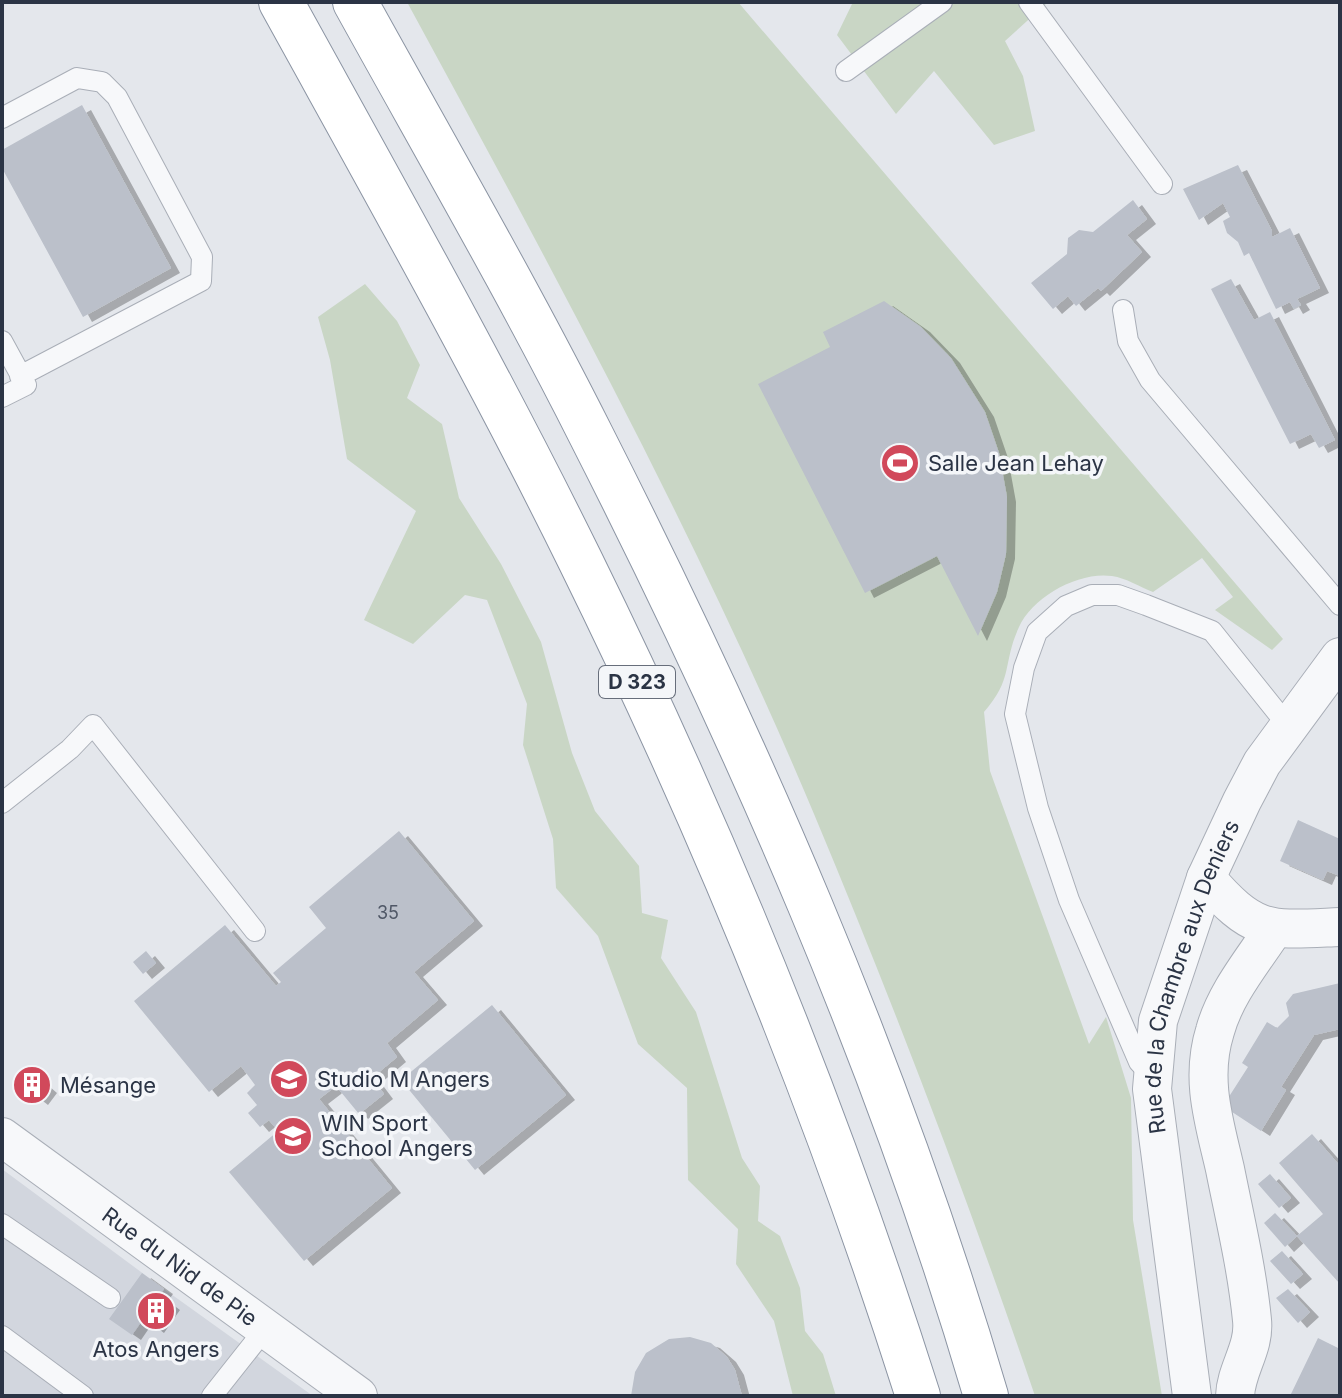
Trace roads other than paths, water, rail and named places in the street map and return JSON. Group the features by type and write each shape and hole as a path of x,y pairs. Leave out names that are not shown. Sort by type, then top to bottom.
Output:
{"highway":[{"name":"D 323","path":"281,2 493,387 581,562 675,764 777,1001 871,1248 918,1396"},
{"name":"D 323","path":"355,2 590,433 742,745 867,1052 959,1303 986,1396"},
{"path":"367,2 384,55"}],"street":[{"name":"Rue de la Chambre aux Deniers","path":"1192,1396 1159,1158 1153,1078 1158,1021 1206,878 1249,788 1288,726 1340,657"},
{"path":"1206,878 1232,908 1273,930 1340,927"},
{"path":"1235,1396 1236,1377 1250,1349 1253,1324 1232,1203 1207,1094 1207,1059 1216,1027 1232,992 1273,930"},
{"name":"Rue du Nid de Pie","path":"2,1137 265,1329 341,1392"}],"lane":[{"path":"846,71 942,2"},
{"path":"1029,2 1162,184"},
{"path":"2,118 77,78 102,82 117,97 202,257 201,281 20,376"},
{"path":"1123,310 1128,341 1150,380 1340,605"},
{"path":"2,341 26,385 2,397"},
{"path":"1153,1078 1139,1062 1093,954 1038,808 1015,714 1024,668 1037,632 1066,606 1092,595 1118,595 1146,605 1212,631 1288,726"},
{"path":"2,803 70,749 93,725 255,931"},
{"path":"2,1224 110,1298"},
{"path":"212,1396 265,1329"},
{"path":"2,1336 83,1396"}],"place":[{"name":"Salle Jean Lehay","path":"900,463"},
{"name":"Studio M Angers","path":"289,1079"},
{"name":"Mésange","path":"32,1085"},
{"name":"WIN Sport School Angers","path":"293,1136"},
{"name":"Atos Angers","path":"156,1311"}]}
